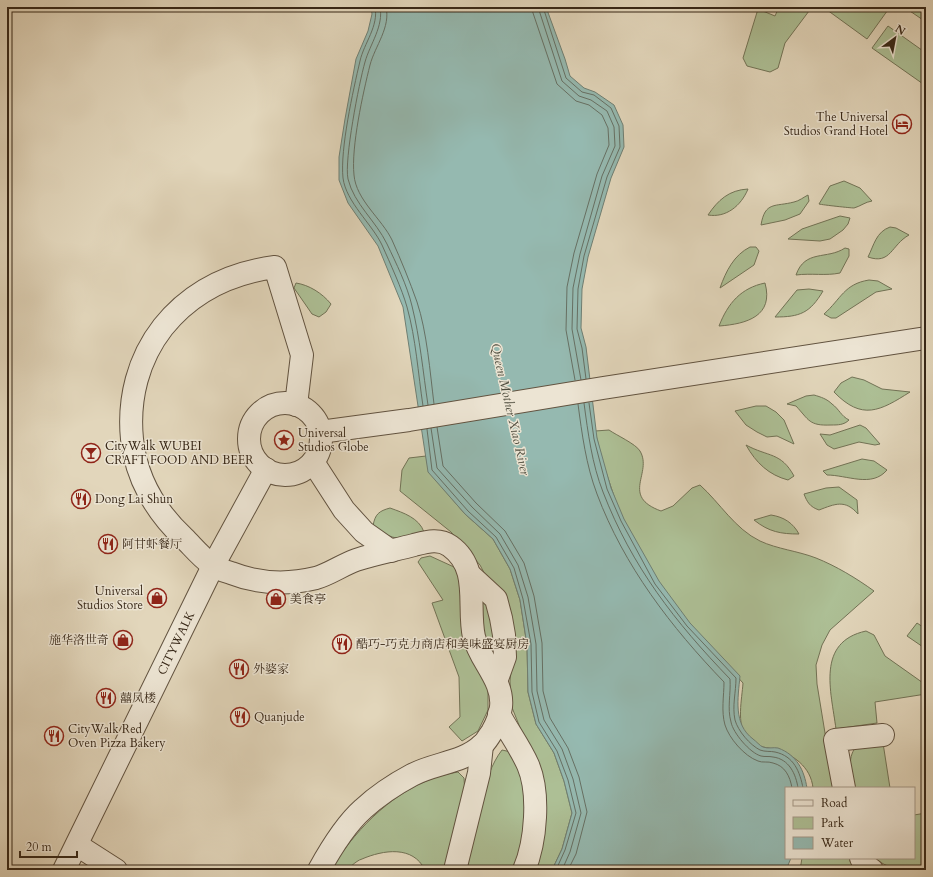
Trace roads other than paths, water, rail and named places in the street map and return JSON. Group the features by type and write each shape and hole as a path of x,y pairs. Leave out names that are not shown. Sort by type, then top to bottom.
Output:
{"street":[{"path":"296,405 302,355 275,267 236,275 200,292 170,318 148,350 134,388 131,407 132,440 137,466 143,483 161,514 172,528 213,566 246,579 276,583 318,577 354,560 433,540 449,545 462,559 470,575 496,600 504,635 505,657 497,679"},
{"path":"320,432 409,420 603,388 926,338"},
{"path":"284,403 296,405 307,410 315,418 321,440 319,452 313,462 304,469 294,474 282,475 266,468 253,455 250,444 250,432 254,420 262,411 273,405 284,403"},
{"path":"313,462 344,510 364,532 391,551"},
{"name":"CITYWALK","path":"64,870 213,566 266,468"},
{"path":"319,870 332,847 362,810 413,774 457,759 482,745 494,728 502,705 497,679 484,661 475,639 471,617 470,575"},
{"path":"499,714 519,746 528,766 534,786 533,836 528,860 524,870"},
{"path":"844,787 835,740 883,735"},
{"path":"455,870 479,773 482,745"},
{"path":"77,845 116,870"},
{"path":"862,859 864,864 872,870"}],"water":[{"name":"Queen Mother Xiao River","path":"371,7 546,7 570,76 584,88 595,92 614,105 623,125 624,147 611,178 588,257 582,289 581,328 586,347 597,438 611,488 624,519 659,581 690,623 740,676 738,710 742,726 753,739 762,746 767,748 778,748 785,751 795,759 802,769 807,787 785,787 785,859 791,859 786,870 552,870 562,849 572,813 564,781 554,753 536,724 528,692 527,645 520,600 510,569 493,539 465,514 428,472 403,307 378,246 348,203 339,180 339,157 356,59 368,31 372,14"}],"place":[{"name":"The Universal Studios Grand Hotel","path":"902,124"},
{"name":"Universal Studios Globe","path":"284,440"},
{"name":"CityWalk WUBEI CRAFT FOOD AND BEER","path":"91,453"},
{"name":"Dong Lai Shun","path":"81,499"},
{"name":"阿甘虾餐厅","path":"108,544"},
{"name":"Universal Studios Store","path":"157,598"},
{"name":"美食亭","path":"276,599"},
{"name":"施华洛世奇","path":"123,640"},
{"name":"酷巧-巧克力商店和美味盛宴厨房","path":"342,644"},
{"name":"外婆家","path":"239,669"},
{"name":"囍凤楼","path":"106,698"},
{"name":"Quanjude","path":"240,717"},
{"name":"CityWalk Red Oven Pizza Bakery","path":"54,736"}]}
